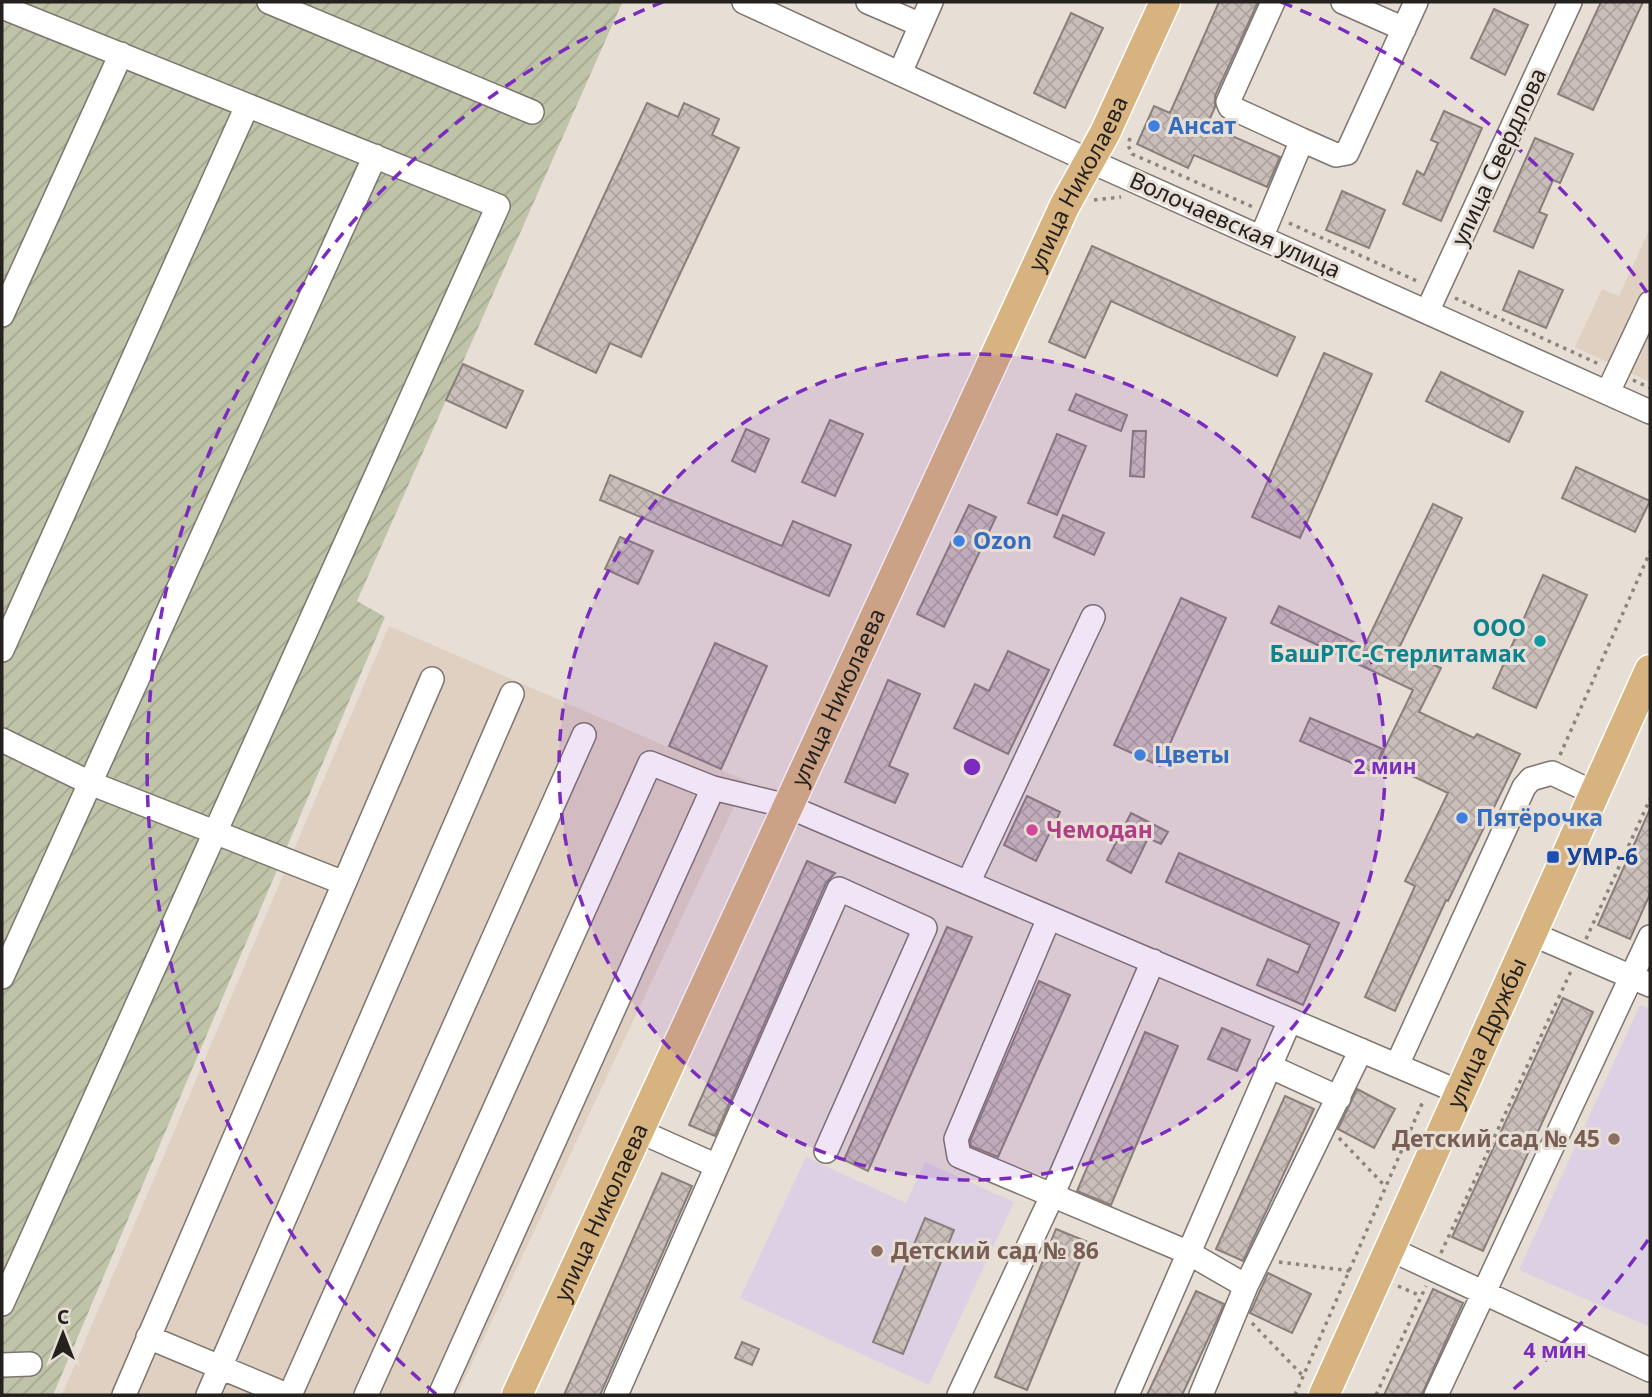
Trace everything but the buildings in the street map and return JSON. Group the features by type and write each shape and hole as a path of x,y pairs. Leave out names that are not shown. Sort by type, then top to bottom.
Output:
{"main road":[{"name":"улица Николаева","path":"517,1395 1065,205 1090,161 1165,2"},
{"name":"улица Дружбы","path":"1314,1386 1390,1249 1445,1086 1530,933 1650,670"}],"street":[{"path":"270,2 532,112"},
{"name":"Волочаевская улица","path":"744,2 1427,312 1613,383 1650,412"},
{"path":"868,2 921,25"},
{"path":"900,73 931,2"},
{"path":"1273,2 1228,102 1230,107 1336,155 1347,153 1416,2"},
{"path":"1343,2 1404,29"},
{"name":"улица Свердлова","path":"1427,312 1570,2"},
{"path":"2,7 498,206 2,1304"},
{"path":"2,314 121,54"},
{"path":"2,650 247,106"},
{"path":"1261,238 1302,140"},
{"path":"2,977 375,156"},
{"path":"1613,383 1650,303"},
{"path":"968,883 1093,617"},
{"path":"124,1395 432,679"},
{"path":"208,1395 512,694"},
{"path":"148,1337 288,1395 584,735"},
{"path":"2,740 90,783 344,883"},
{"path":"366,1395 650,764 713,788 788,806 1445,1086"},
{"path":"1397,1065 1524,787 1531,779 1552,773 1594,793"},
{"path":"440,1395 713,788"},
{"path":"616,1395 839,889 925,928 826,1151"},
{"path":"1049,918 954,1145 959,1156 1187,1252 1246,1286"},
{"path":"1530,933 1641,981"},
{"path":"1437,1395 1484,1292 1641,981 1650,937"},
{"path":"959,1395 1052,1196 1153,961"},
{"path":"1126,1395 1290,1020"},
{"path":"1201,1395 1246,1286 1361,1050"},
{"path":"1269,1066 1339,1098"},
{"path":"639,1130 717,1166"},
{"path":"1390,1249 1650,1370"},
{"path":"2,1365 30,1364"}],"path":[{"path":"1135,128 1128,145 1132,154 1437,290 1613,383 1650,388"},
{"path":"1086,206 1095,199 1107,197 1130,200"},
{"path":"1552,773 1650,552"},
{"path":"1376,1395 1650,799"},
{"path":"1295,1395 1314,1386 1350,1271 1386,1187 1445,1086"},
{"path":"1326,1124 1386,1187"},
{"path":"1259,1259 1350,1271"},
{"path":"1389,1283 1421,1296"},
{"path":"1237,1308 1314,1386"}],"shaded area":[{"path":"1650,228 1650,382 1575,347 1602,289 1619,296"},
{"path":"389,626 746,781 457,1395 62,1395"},
{"name":"Детский сад № 45","path":"1640,1005 1650,1009 1650,1327 1519,1270"},
{"name":"Детский сад № 86","path":"806,1157 906,1203 925,1162 1014,1202 929,1385 740,1298"}],"green space":[{"path":"2,2 622,3 357,601 385,617 53,1395 2,1395"}],"place":[{"name":"Ансат","path":"1154,126"},
{"name":"Ozon","path":"959,541"},
{"name":"ООО БашРТС-Стерлитамак","path":"1540,641"},
{"name":"Цветы","path":"1140,755"},
{"name":"Пятёрочка","path":"1462,818"},
{"name":"Чемодан","path":"1032,830"},
{"name":"УМР-6","path":"1553,857"},
{"name":"Детский сад № 45","path":"1614,1139"},
{"name":"Детский сад № 86","path":"877,1251"}]}
